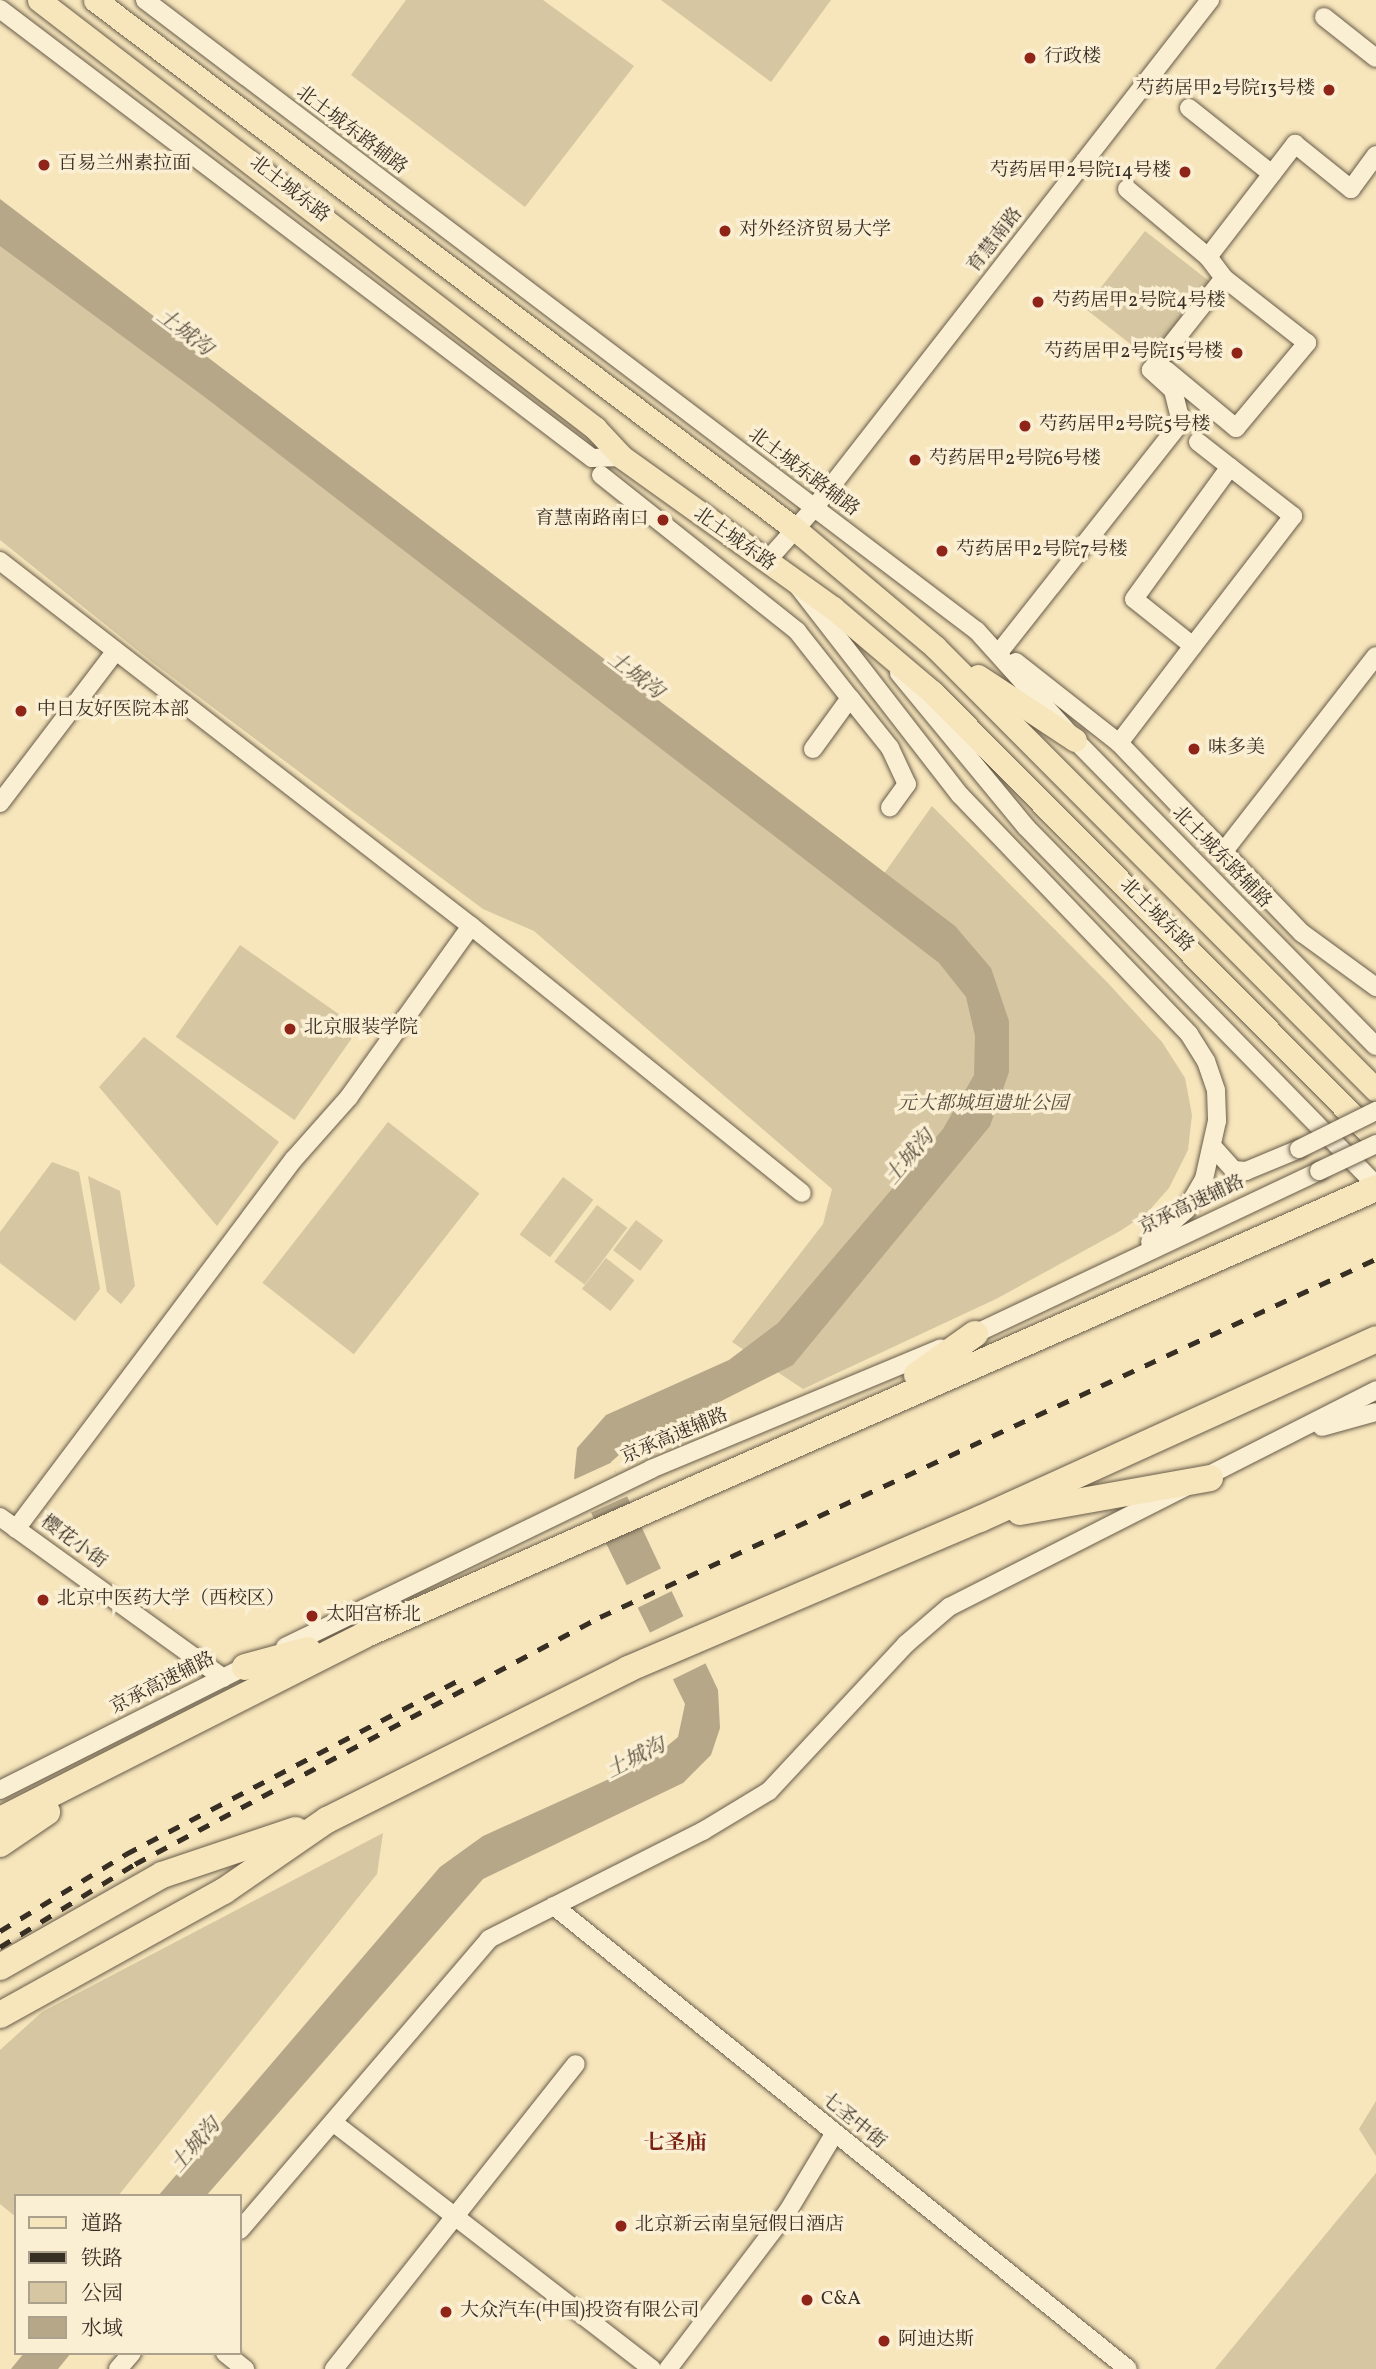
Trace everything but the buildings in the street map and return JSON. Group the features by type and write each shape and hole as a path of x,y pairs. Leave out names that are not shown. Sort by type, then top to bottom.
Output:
{"highway":[{"path":"0,1820 137,1748 364,1635 866,1409 1349,1201 1376,1186"},
{"path":"866,1409 975,1334"},
{"path":"0,2015 82,1967 224,1891 327,1820 628,1669 716,1627 980,1519 1376,1339"},
{"path":"980,1519 1210,1478"},
{"path":"234,1672 364,1635"},
{"path":"0,1844 137,1748"},
{"path":"0,1967 162,1875 327,1820"}],"main road":[{"name":"北土城东路","path":"39,0 595,428 622,457 877,645 1030,787 1376,1139"},
{"name":"北土城东路","path":"94,0 795,529 935,647 1376,1090"},
{"path":"935,647 1075,740"}],"street":[{"name":"北土城东路辅路","path":"145,0 977,631 1075,740 1376,1046"},
{"name":"育慧南路","path":"765,562 815,507 1210,0"},
{"path":"0,9 592,458 622,457"},
{"path":"1324,18 1376,58"},
{"path":"1189,108 1272,174"},
{"path":"1208,257 1295,144 1351,189 1376,155"},
{"path":"1127,189 1208,257 1224,278 1307,343 1236,428 1157,362"},
{"path":"1001,650 1181,422 1173,390 1151,370 1224,278"},
{"path":"1119,743 1293,516 1198,442"},
{"path":"1193,646 1134,599 1230,467"},
{"path":"601,475 797,631 890,748 907,784 890,807"},
{"path":"0,561 471,926 802,1193"},
{"path":"796,583 821,622 960,795 1189,1034 1216,1090 1213,1147 1205,1179 1186,1210 1136,1254"},
{"path":"977,631 1119,743 1302,933 1376,987"},
{"path":"877,645 1026,827 1376,1186"},
{"path":"0,803 116,651"},
{"path":"1224,851 1376,656"},
{"path":"813,749 850,698"},
{"path":"960,795 1026,827"},
{"path":"16,1529 295,1159 349,1097 471,926"},
{"path":"1213,1147 1234,1170 1247,1171 1376,1111"},
{"name":"京承高速辅路","path":"0,1790 234,1672 651,1469 975,1334 1136,1254 1376,1144"},
{"path":"242,2228 489,1938 769,1791 906,1644 949,1607 1210,1478 1376,1390"},
{"path":"1288,1437 1376,1412"},
{"name":"樱花小街","path":"0,1517 234,1672"},
{"name":"七圣中街","path":"554,1906 1128,2369"},
{"path":"334,2369 576,2064"},
{"path":"334,2123 652,2369"},
{"path":"668,2369 788,2211 834,2134"},
{"path":"118,2369 130,2355"},
{"path":"228,2355 245,2369"}],"green space":[{"path":"406,0 543,0 634,66 525,207 351,75"},
{"path":"661,0 831,0 771,82"},
{"name":"元大都城垣遗址公园","path":"0,227 871,892 932,806 1107,982 1162,1042 1185,1078 1192,1115 1188,1150 1169,1188 1146,1214 1120,1231 996,1299 803,1389 732,1342 823,1224 832,1189 534,931 483,909 152,662 0,540"},
{"path":"1145,231 1214,285 1153,362 1085,308"},
{"path":"240,945 359,1028 295,1120 176,1037"},
{"path":"144,1037 279,1142 217,1226 99,1087"},
{"path":"388,1122 479,1193 354,1354 262,1283"},
{"path":"52,1162 79,1172 100,1289 75,1321 0,1263 0,1232"},
{"path":"88,1176 120,1191 135,1286 121,1304 107,1292"},
{"path":"563,1177 593,1200 550,1257 520,1235"},
{"path":"597,1205 627,1228 585,1285 554,1262"},
{"path":"636,1220 663,1240 640,1271 613,1250"},
{"path":"606,1258 634,1280 610,1311 582,1289"},
{"path":"383,1833 377,1874 120,2194 14,2194 14,2215 0,2204 0,2050 42,2012"},
{"path":"1376,2101 1376,2156 1359,2129"},
{"path":"1376,2173 1376,2369 1215,2369"}],"water":[{"path":"0,199 955,926 991,968 1009,1021 1009,1072 990,1126 793,1365 626,1449 611,1462 718,1690 720,1728 711,1755 683,1783 483,1879 208,2194 160,2194 440,1867 483,1836 649,1761 678,1737 685,1704 574,1478 577,1448 606,1415 729,1360 778,1323 943,1129 974,1075 975,1036 966,997 939,963 202,395 0,246"},
{"path":"22,2355 69,2355 58,2369 11,2369"}],"pier":[{"path":"617,1460 615,1471 628,1496 588,1514 571,1481"},
{"path":"664,1567 675,1589 635,1609 624,1587"},
{"path":"686,1615 709,1662 671,1680 648,1633"}],"railway":[{"path":"0,1947 135,1864 600,1617 1376,1259"},
{"path":"0,1931 126,1854 457,1681"}],"place":[{"name":"行政楼","path":"1030,58"},
{"name":"芍药居甲2号院13号楼","path":"1329,90"},
{"name":"百易兰州素拉面","path":"44,165"},
{"name":"芍药居甲2号院14号楼","path":"1185,172"},
{"name":"对外经济贸易大学","path":"725,231"},
{"name":"芍药居甲2号院4号楼","path":"1038,302"},
{"name":"芍药居甲2号院15号楼","path":"1237,353"},
{"name":"芍药居甲2号院5号楼","path":"1025,426"},
{"name":"芍药居甲2号院6号楼","path":"915,460"},
{"name":"育慧南路南口","path":"663,520"},
{"name":"芍药居甲2号院7号楼","path":"942,551"},
{"name":"中日友好医院本部","path":"21,711"},
{"name":"味多美","path":"1194,749"},
{"name":"北京服装学院","path":"290,1029"},
{"name":"北京中医药大学（西校区）","path":"43,1600"},
{"name":"太阳宫桥北","path":"312,1616"},
{"name":"北京新云南皇冠假日酒店","path":"621,2226"},
{"name":"C&A","path":"807,2300"},
{"name":"大众汽车(中国)投资有限公司","path":"446,2312"},
{"name":"阿迪达斯","path":"884,2341"}],"district":[{"name":"七圣庙","path":"675,2144"}],"water label":[{"name":"土城沟","path":"184,333"},
{"name":"土城沟","path":"635,676"},
{"name":"土城沟","path":"910,1158"},
{"name":"土城沟","path":"636,1759"},
{"name":"土城沟","path":"196,2146"}]}
